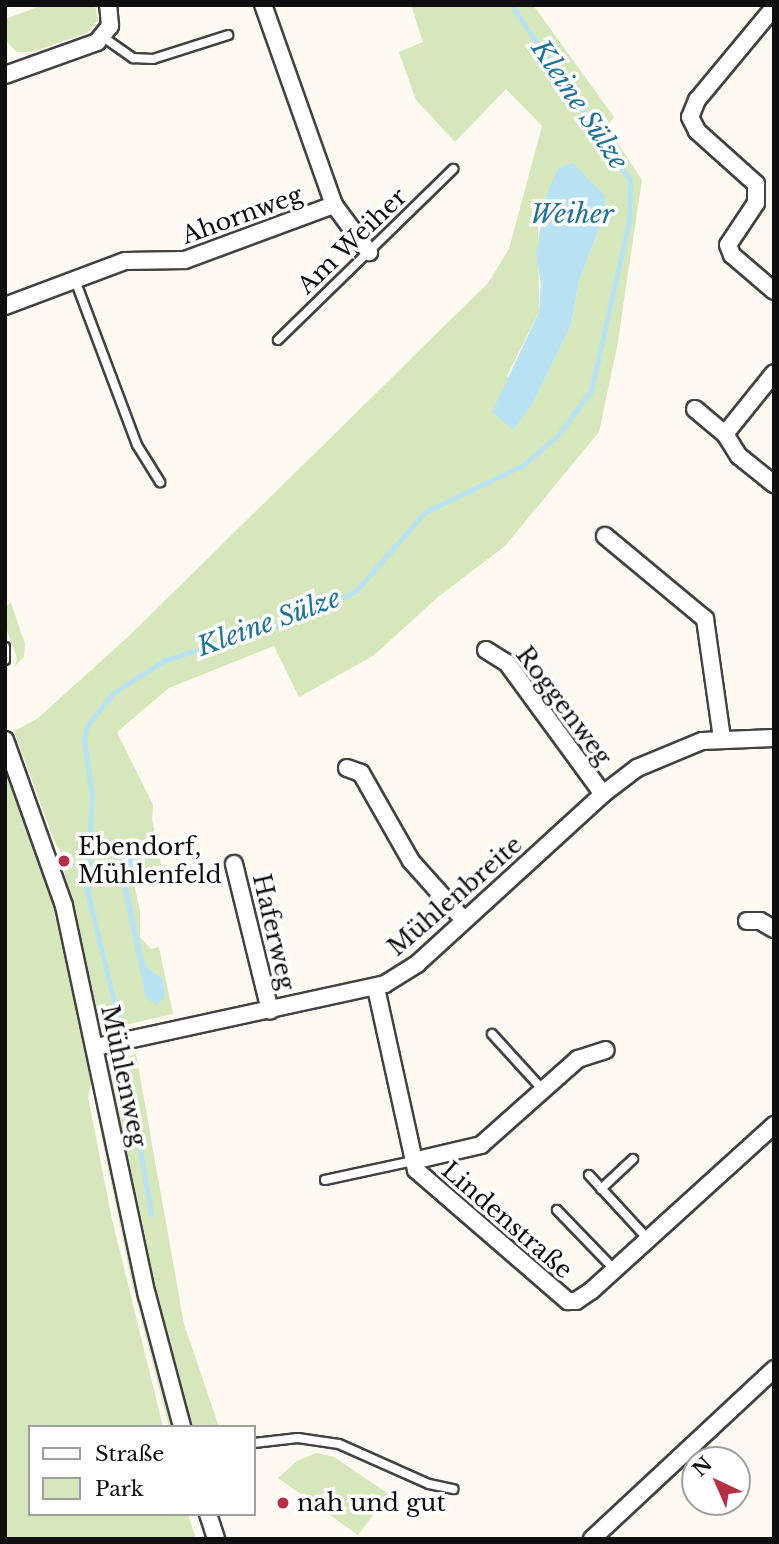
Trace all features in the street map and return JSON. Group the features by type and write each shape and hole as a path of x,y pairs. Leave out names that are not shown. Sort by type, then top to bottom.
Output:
{"street":[{"path":"6,74 103,37 110,26 108,5"},
{"name":"Ahornweg","path":"263,5 334,205 369,252"},
{"path":"769,10 697,100 690,119 756,184 756,203 728,245 732,255 774,291"},
{"name":"Ahornweg","path":"5,306 132,260 185,260 334,205"},
{"path":"725,434 774,373"},
{"path":"695,409 725,434 739,456 774,484"},
{"path":"606,536 705,619 722,738"},
{"name":"Roggenweg","path":"486,650 507,663 603,794"},
{"name":"Mühlenbreite","path":"96,1047 376,988 416,964 603,794 657,757 722,738 774,738"},
{"name":"Mühlenweg","path":"5,740 61,894 96,1047 144,1282 181,1425"},
{"path":"348,768 360,773 411,861 464,920"},
{"name":"Haferweg","path":"234,864 270,1011"},
{"path":"747,921 760,921 774,929"},
{"name":"Lindenstraße","path":"376,988 412,1161 427,1183 568,1301 585,1296 774,1125"},
{"path":"412,1161 481,1145 578,1059 606,1050"},
{"path":"592,1539 774,1369"},
{"path":"209,1516 215,1535"},
{"path":"215,1535 223,1516"}],"lane":[{"path":"103,37 133,58 153,59 228,36"},
{"name":"Am Weiher","path":"278,340 453,169"},
{"path":"75,280 137,445 160,482"},
{"path":"5,647 5,660"},
{"path":"492,1034 542,1090"},
{"path":"601,1189 634,1159"},
{"path":"325,1180 412,1161"},
{"path":"589,1175 647,1238"},
{"path":"556,1210 614,1269"},
{"path":"256,1443 298,1438 339,1444 429,1484 453,1489"}],"green space":[{"path":"43,5 95,5 98,20 87,33 32,52 17,52 5,40 5,19"},
{"path":"411,5 533,5 614,117 607,127 642,180 617,347 599,432 505,546 438,597 373,656 299,697 274,646 169,688 117,732 153,805 152,819 161,865 131,871 140,911 140,937 151,949 159,947 173,1014 102,1030 64,871 69,864 55,843 14,731 37,719 131,634 488,283 509,249 542,126 506,89 455,142 416,100 399,52 423,42","holes":["558,168 600,226 579,282 571,326 533,403 507,376 539,312 538,224"]},
{"path":"11,603 25,644 24,657 14,667 17,658 5,625 5,606"},
{"path":"5,778 10,778 58,908 54,916 60,924 92,1080 88,1097 112,1219 163,1425 28,1425 28,1516 189,1516 196,1539 5,1539"},
{"path":"136,1054 184,1324 218,1425 185,1425 164,1344 105,1062"},
{"path":"97,1082 127,1249 135,1262 176,1425 168,1425 131,1279 96,1110"},
{"path":"317,1453 334,1457 389,1494 358,1535 278,1478 297,1461"}],"water":[{"name":"Weiher","path":"573,163 606,197 600,226 579,282 571,326 533,403 513,430 492,412 539,312 541,284 536,255 545,199 558,168"},
{"path":"126,842 137,854 127,882 145,966 163,979 165,998 156,1005 146,998 117,863"}],"waterway":[{"name":"Kleine Sülze","path":"151,1214 117,1014 87,890 92,795 84,741 86,727 113,693 165,660 286,623 356,591 425,512 523,465 557,436 591,391 629,221 630,180 511,5"}],"place":[{"name":"Ebendorf, Mühlenfeld","path":"64,861"},
{"name":"nah und gut","path":"283,1503"}]}
